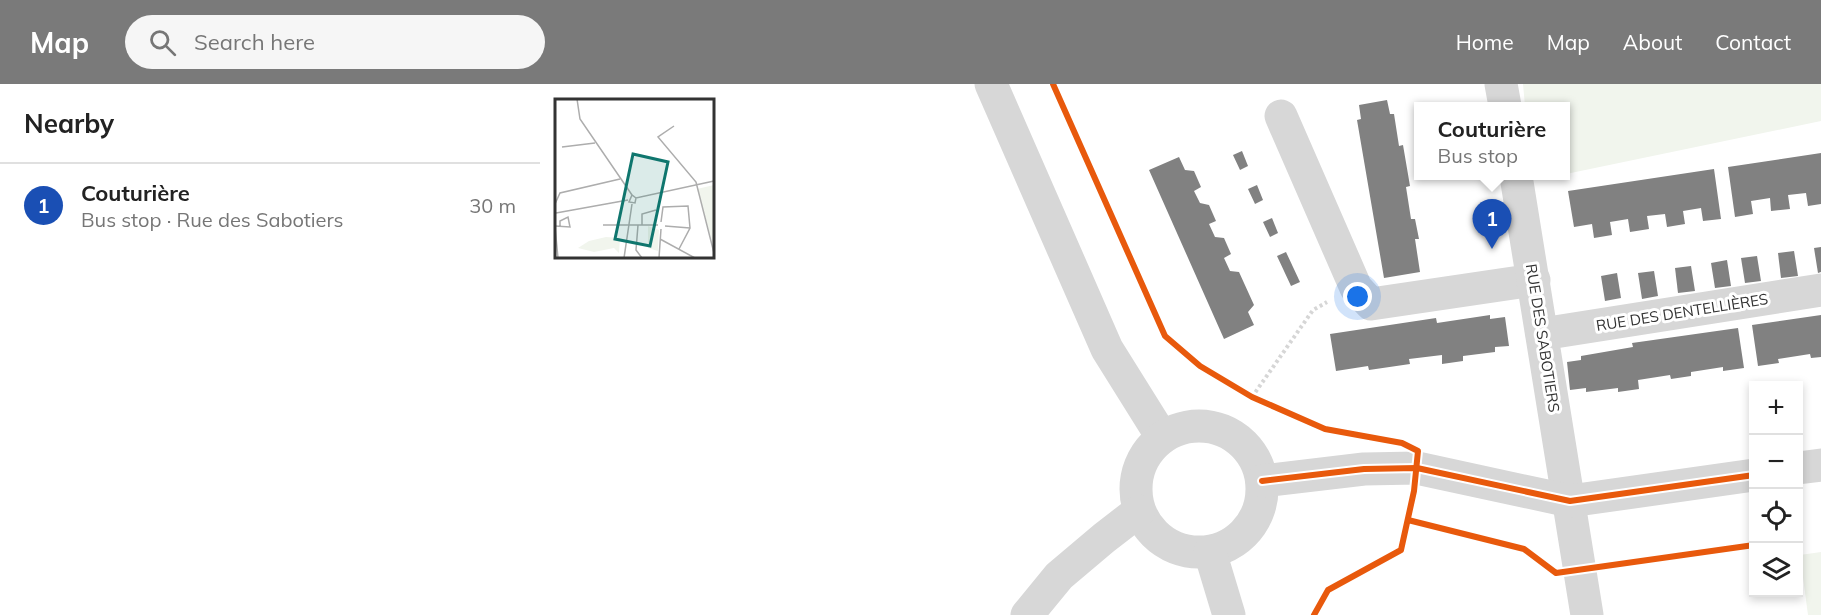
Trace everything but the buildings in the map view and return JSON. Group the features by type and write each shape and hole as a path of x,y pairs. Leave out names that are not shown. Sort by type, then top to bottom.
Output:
{"street":[{"path":"991,84 1107,349 1162,437"},
{"path":"1501,84 1504,102"},
{"path":"1281,116 1356,288 1371,304 1534,280"},
{"name":"RUE DES SABOTIERS","path":"1517,180 1587,615"},
{"name":"RUE DES DENTELLIÈRES","path":"1542,334 1821,290"},
{"path":"1204,426 1225,431 1243,443 1256,460 1262,481 1261,501 1255,519 1244,534 1228,546 1210,552 1192,552 1175,548 1160,540 1148,527 1139,511 1135,491 1138,470 1148,452 1162,437 1182,428 1204,426"},
{"path":"1803,467 1821,465"},
{"path":"1262,481 1364,469 1417,468 1570,501 1749,476"},
{"path":"1027,615 1059,576 1104,537 1139,511"},
{"path":"1210,552 1229,615"}],"path":[{"path":"1252,397 1312,310 1356,288"}],"shaded area":[{"path":"1523,84 1821,84 1821,121 1570,173 1570,102 1525,102"},
{"path":"1821,552 1821,615 1808,615 1803,578 1803,555"}],"cycle path":[{"path":"1053,84 1165,336 1200,366 1252,397 1325,429 1402,443 1418,451 1414,491 1401,550 1328,590 1314,615"},
{"path":"1262,481 1364,469 1417,468 1570,501 1749,476"},
{"path":"1408,520 1524,549 1556,573 1749,546"}],"place":[{"name":"Couturière","path":"1492,249"}]}
